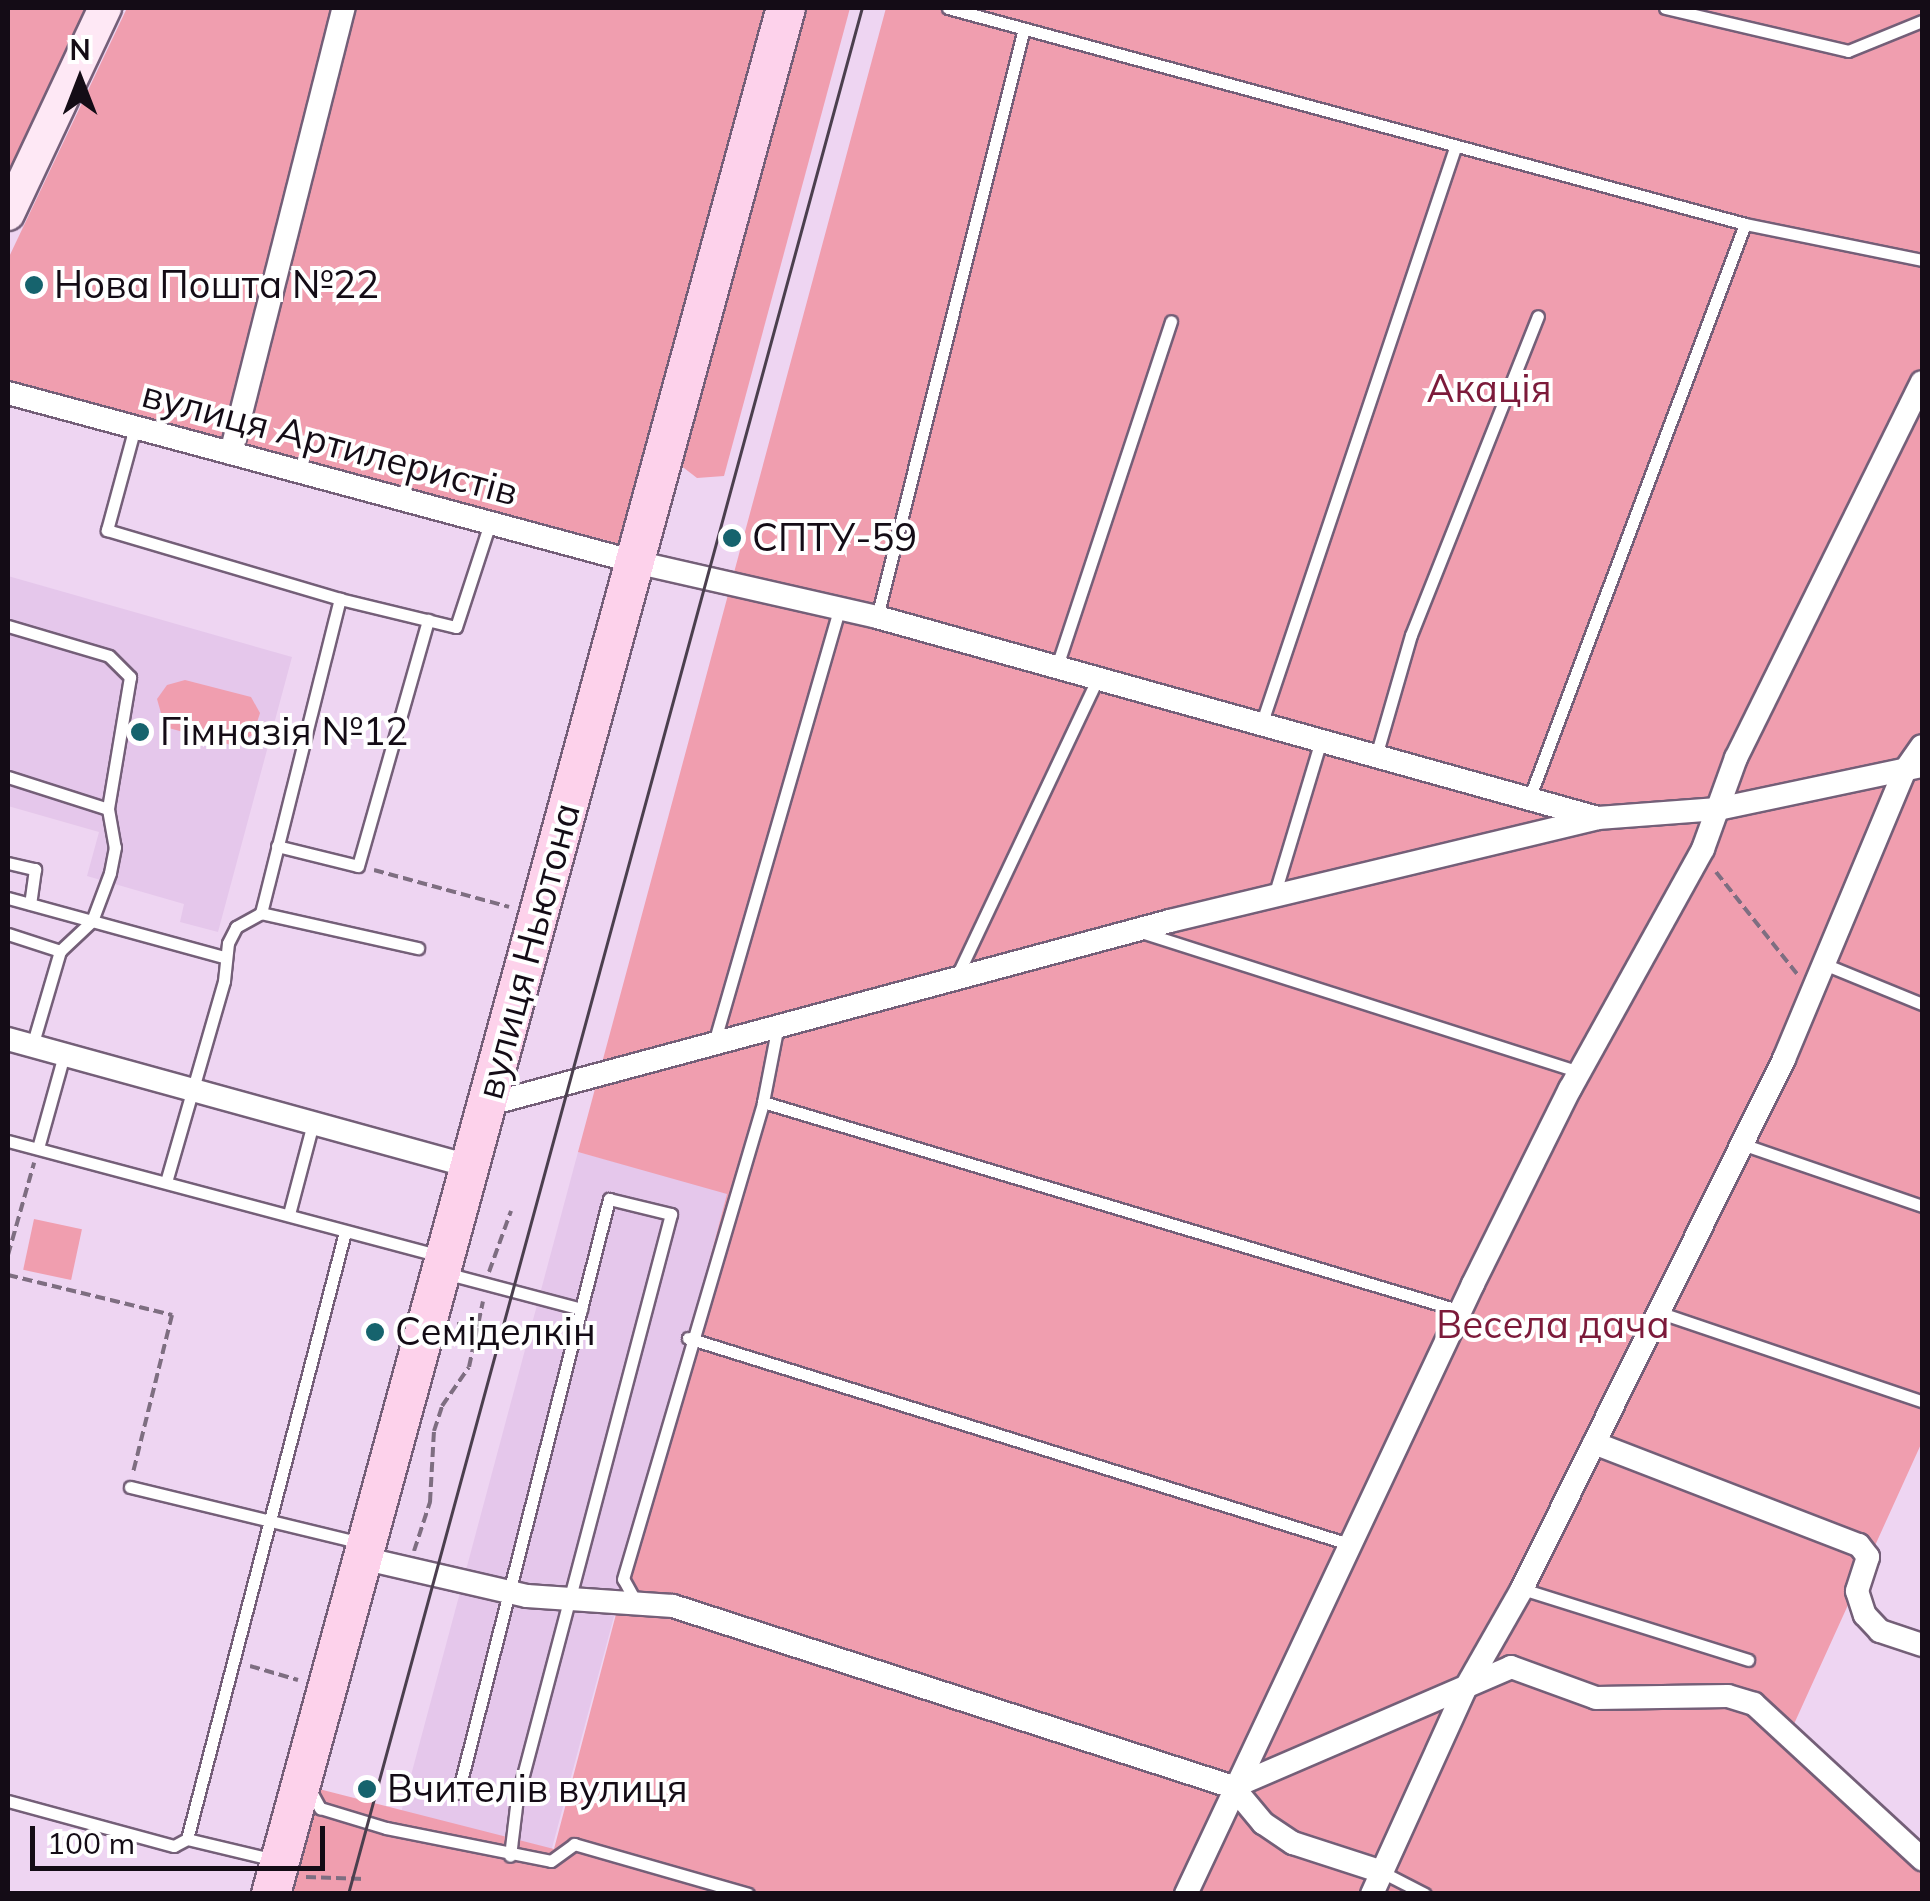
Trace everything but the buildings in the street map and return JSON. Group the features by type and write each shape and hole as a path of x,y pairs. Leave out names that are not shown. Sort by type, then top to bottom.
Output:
{"main road":[{"name":"вулиця Ньютона","path":"276,1875 786,8"}],"street":[{"path":"8,214 105,8"},
{"path":"232,453 344,8"},
{"path":"1186,1894 1461,1311 1580,1072 1703,850 1736,758 1922,382"},
{"name":"вулиця Артилеристів","path":"8,392 635,562 877,617 1598,818"},
{"path":"364,1551 404,1568 509,1592 569,1602 673,1606 1233,1788 1263,1822 1293,1843 1377,1883 1465,1689 1522,1588 1741,1144 1922,746"},
{"path":"486,1105 1135,930 1598,818 1718,808 1914,768"},
{"path":"8,1039 470,1166"},
{"path":"1594,1443 1859,1545 1868,1558 1857,1592 1865,1615 1880,1631 1922,1644"},
{"path":"1233,1788 1512,1667 1596,1698 1728,1696 1754,1704 1922,1859"}],"lane":[{"path":"948,8 1023,32 1745,224 1922,260"},
{"path":"1665,8 1848,52 1922,21"},
{"path":"877,617 1023,32"},
{"path":"1262,722 1455,148"},
{"path":"1529,799 1745,224"},
{"path":"1376,756 1411,635 1538,316"},
{"path":"1057,666 1171,321"},
{"path":"135,427 108,530 340,599 456,626 490,523"},
{"path":"261,914 340,599"},
{"path":"714,1043 839,609"},
{"path":"277,846 358,866 428,620"},
{"path":"8,626 109,656 128,672 108,810 115,847 92,921 60,951 32,1046"},
{"path":"956,978 1098,678"},
{"path":"1274,896 1320,740"},
{"path":"8,777 108,810"},
{"path":"8,863 35,869 30,904"},
{"path":"8,898 224,957"},
{"path":"166,1182 195,1091 224,981 224,957 236,927 261,914 418,948"},
{"path":"1135,930 1580,1072"},
{"path":"8,934 60,951"},
{"path":"1824,964 1922,1004"},
{"path":"636,1602 623,1579 688,1338 762,1102 778,1026"},
{"path":"38,1148 64,1055"},
{"path":"762,1102 1461,1311"},
{"path":"290,1214 314,1123"},
{"path":"8,1140 290,1214 443,1264 486,1284 580,1309"},
{"path":"1741,1144 1922,1206"},
{"path":"458,1793 609,1198 671,1214 517,1798 510,1856"},
{"path":"8,1801 174,1846 187,1838 345,1232"},
{"path":"1658,1312 1921,1401"},
{"path":"688,1338 1352,1545"},
{"path":"130,1487 269,1521 364,1551"},
{"path":"1522,1588 1748,1660"},
{"path":"302,1777 320,1808 510,1856 551,1861 574,1844 748,1894"},
{"path":"187,1838 276,1875"},
{"path":"1377,1883 1425,1894"}],"path":[{"path":"1703,850 1798,976 1808,1002"},
{"path":"358,866 538,914"},
{"path":"8,1256 38,1148"},
{"path":"404,1568 424,1534 434,1431 442,1406 468,1367 486,1284 511,1211"},
{"path":"8,1275 172,1314 130,1487"},
{"path":"233,1661 327,1688"},
{"path":"276,1875 365,1879"}],"shaded area":[{"name":"Гімназія №12","path":"8,576 292,657 218,932 180,922 184,904 87,876 99,832 8,806"},
{"path":"578,1152 728,1192 551,1851 401,1811"}],"green space":[{"path":"8,8 86,8 8,175"},
{"path":"127,8 767,8 620,544 8,381 8,259"},
{"path":"798,8 850,8 724,476 697,478 671,458"},
{"path":"886,8 1922,8 1922,1442 1789,1735 1922,1859 1922,1893 285,1894 315,1788 554,1849 727,1194 578,1152"},
{"path":"185,680 251,697 260,713 253,735 231,745 165,727 157,699 167,685"},
{"path":"34,1219 82,1229 71,1280 23,1270"}],"tram line":[{"path":"348,1894 862,8"}],"place":[{"name":"Нова Пошта №22","path":"34,285"},
{"name":"СПТУ-59","path":"732,538"},
{"name":"Гімназія №12","path":"140,732"},
{"name":"Семіделкін","path":"375,1332"},
{"name":"Вчителів вулиця","path":"367,1789"}],"park label":[{"name":"Акація","path":"1489,389"},
{"name":"Весела дача","path":"1553,1325"}]}
